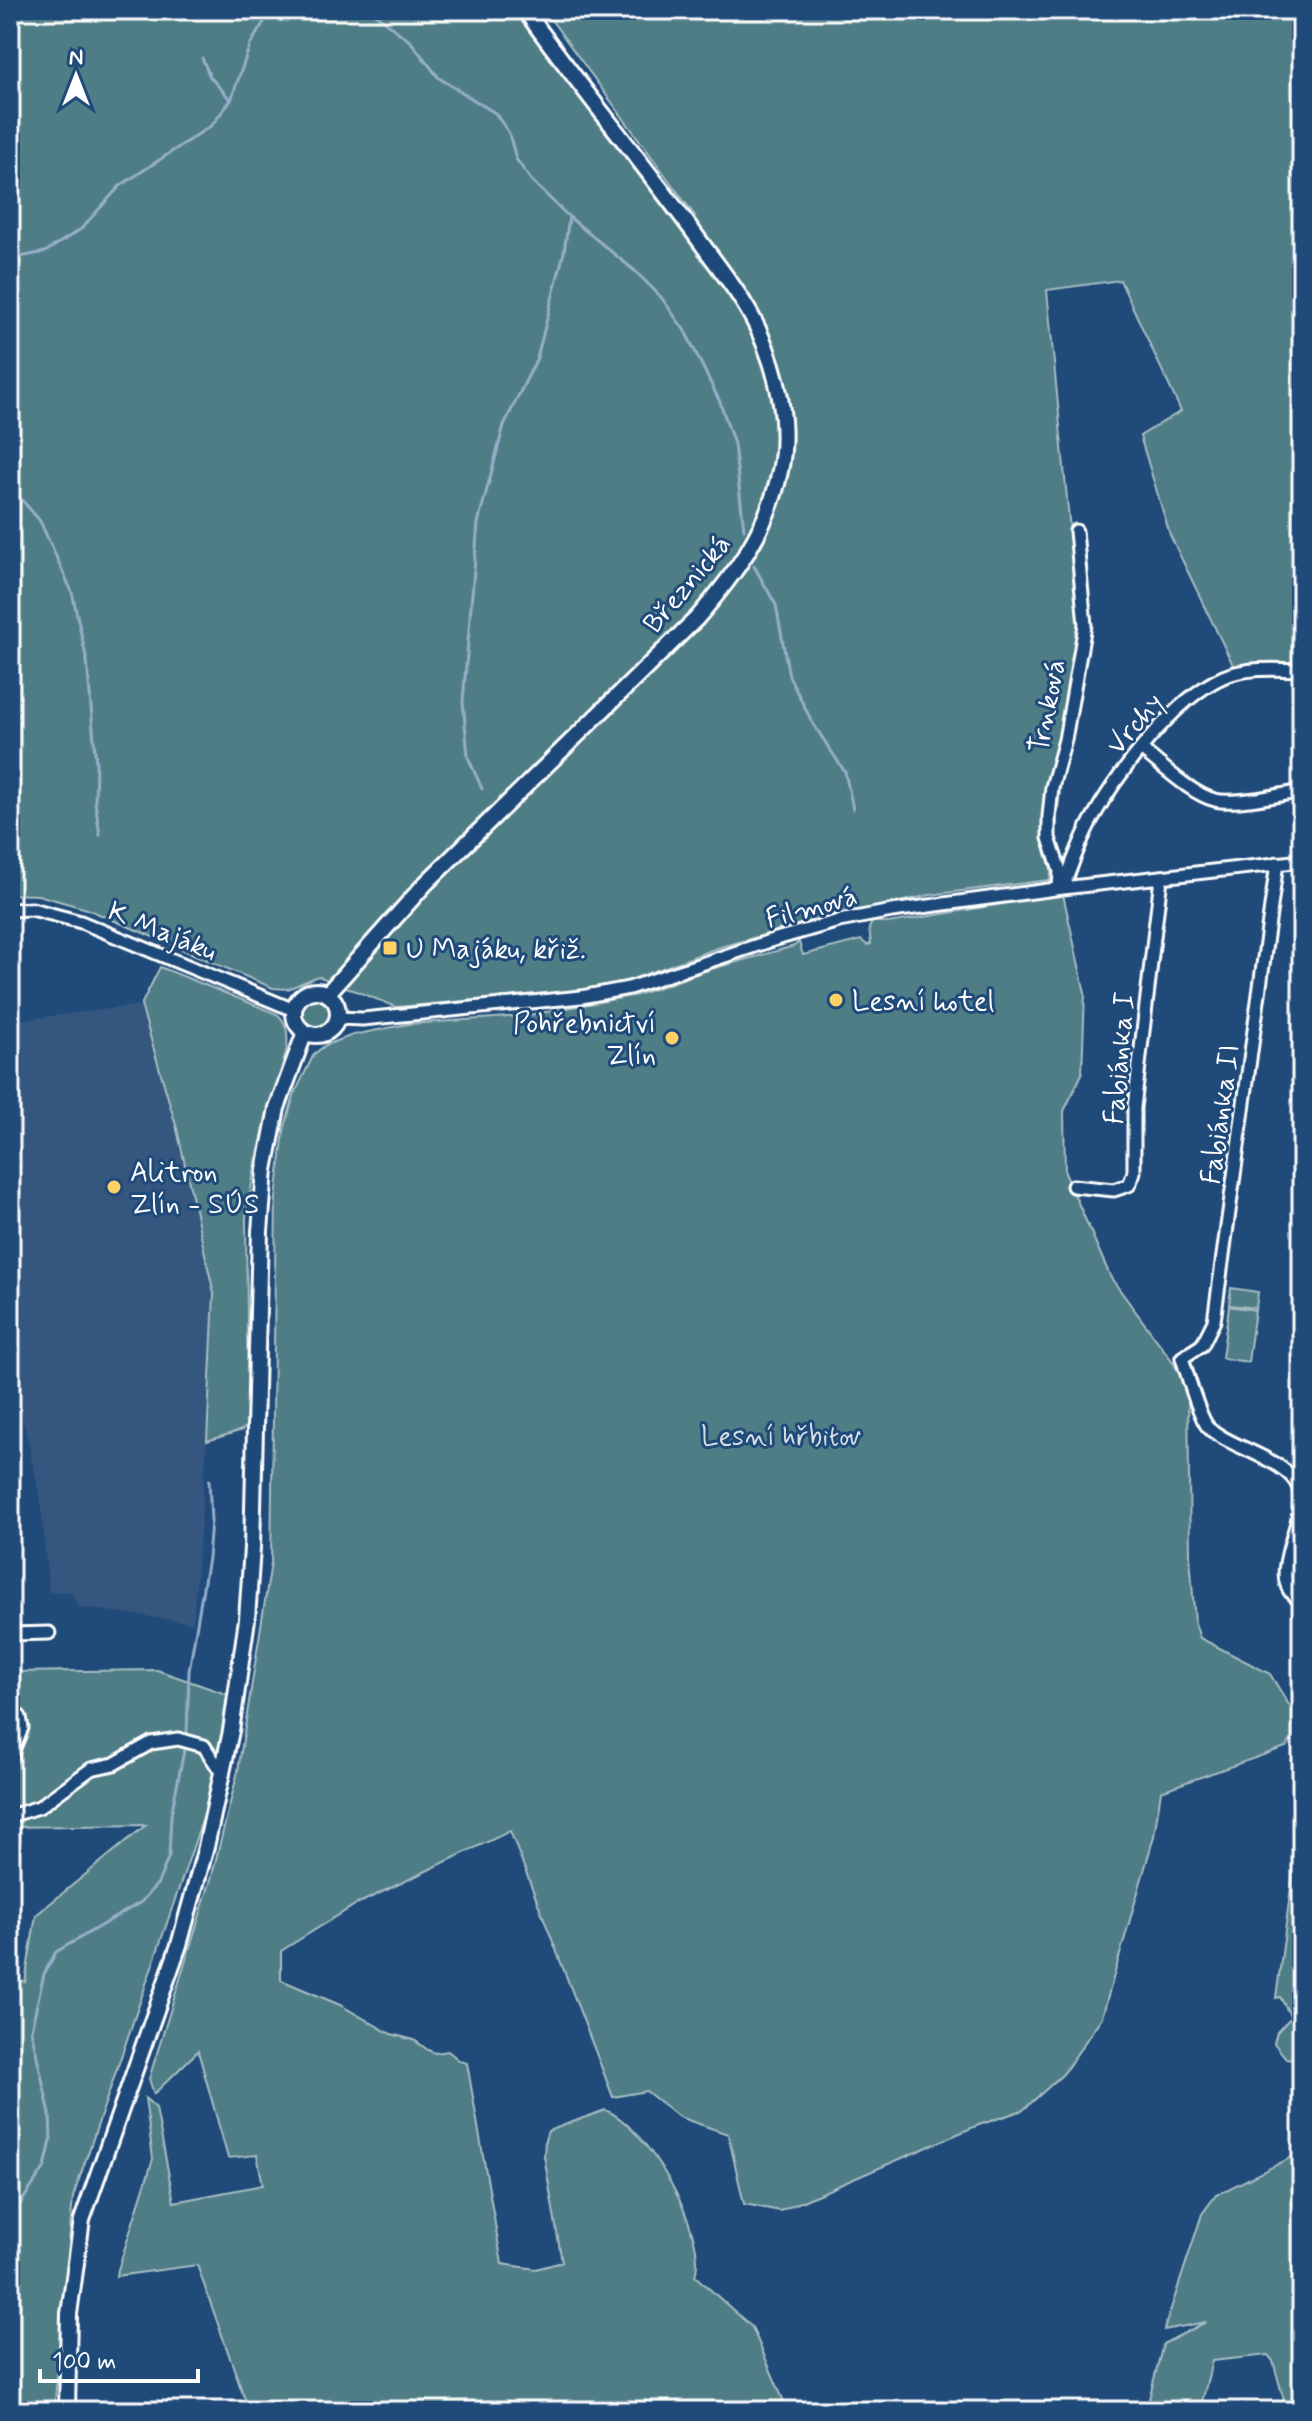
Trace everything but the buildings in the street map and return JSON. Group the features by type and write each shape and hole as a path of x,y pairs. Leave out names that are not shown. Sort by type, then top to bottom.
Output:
{"main road":[{"name":"Březnická","path":"294,1010 298,1000 307,993 317,991 327,994 366,946 425,884 697,618 737,569 760,532 780,472 783,448 780,399 757,328 707,251 525,10"},
{"path":"294,1010 297,1024 305,1032 326,1032 337,1018 335,1003 327,994"},
{"path":"67,2411 69,2314 82,2220 179,1945 223,1775 247,1619 252,1548 260,1231 265,1170 277,1108 305,1032"}],"street":[{"name":"Trnková","path":"1061,888 1060,871 1049,838 1049,816 1052,787 1065,740 1085,625 1076,531"},
{"name":"Vrchy","path":"1061,888 1090,822 1120,776 1170,715 1198,691 1225,676 1244,672 1302,670"},
{"path":"1142,750 1191,787 1215,800 1250,799 1302,791"},
{"name":"Filmová","path":"337,1018 363,1019 581,997 629,988 715,958 839,921 923,906 1061,888 1302,861"},
{"name":"Fabiánka II","path":"1277,863 1214,1321 1202,1345 1182,1358 1207,1426 1291,1475 1298,1486 1300,1504 1285,1576 1290,1592 1302,1601"},
{"name":"Fabiánka I","path":"1073,1186 1114,1190 1129,1185 1134,1172 1134,1108 1161,878"},
{"name":"K Majáku","path":"10,910 32,909 81,922 294,1010"},
{"path":"10,1634 49,1633"},
{"path":"10,1710 20,1717 22,1728 10,1758"},
{"path":"10,1816 39,1807 91,1769 114,1764 151,1743 178,1739 204,1746 223,1775"}],"shaded area":[{"path":"141,1005 177,1129 214,1294 193,1623 79,1607 70,1592 49,1592 40,1497 18,1396 10,1378 10,1021"}],"green space":[{"path":"10,10 513,10 678,226 695,216 544,10 1287,10 1295,29 1302,63 1299,94 1302,100 1302,665 1234,667 1170,535 1140,436 1181,411 1120,280 1047,290 1079,624 1050,880 930,895 814,921 717,948 630,980 570,992 396,1007 318,976 288,989 273,988 87,909 38,895 10,894"},
{"name":"Lesní hřbitov","path":"1063,894 1085,993 1082,1074 1064,1111 1065,1173 1111,1278 1173,1362 1188,1391 1190,1555 1195,1623 1200,1638 1270,1674 1302,1726 1286,1747 1161,1791 1154,1836 1102,2017 1063,2074 1023,2110 976,2126 780,2211 744,2204 728,2134 679,2117 646,2091 613,2097 510,1831 355,1905 281,1951 281,1980 340,2005 391,2034 414,2040 435,2053 448,2051 467,2063 502,2264 536,2269 562,2262 544,2156 548,2131 605,2110 621,2120 638,2136 671,2183 693,2234 697,2257 695,2276 752,2327 788,2411 249,2411 197,2265 116,2276 153,2159 145,2098 156,2108 174,2202 263,2185 257,2155 228,2158 198,2051 154,2094 149,2079 211,1879 238,1771 271,1563 276,1198 284,1130 294,1095 314,1054 326,1045 353,1035 408,1024 524,1016 637,995 799,942 803,955 861,940 867,945 871,944 869,928 873,921 888,923"},
{"path":"160,967 277,1014 287,1034 287,1048 256,1161 246,1217 248,1424 242,1430 207,1441 214,1294 177,1129 141,1005"},
{"path":"315,998 321,999 329,1007 329,1019 321,1027 315,1028 309,1027 301,1019 300,1013 301,1007 309,999"},
{"path":"1231,1288 1258,1292 1256,1308 1229,1305"},
{"path":"1229,1306 1255,1310 1248,1362 1222,1358"},
{"path":"157,1670 229,1695 215,1783 73,2197 54,2411 10,2411 10,1976 25,1982 36,1915 146,1825 10,1827 10,1788 25,1734 10,1727 10,1672"},
{"path":"1302,1805 1302,2060 1286,2058 1274,2043 1277,2032 1291,2017 1280,1997 1276,1998"},
{"path":"1302,2152 1302,2411 1287,2411 1273,2361 1268,2355 1212,2361 1200,2411 1146,2411 1163,2344 1206,2322 1164,2330 1202,2214 1216,2195"}],"waterway":[{"path":"10,259 45,252 81,229 120,186 212,125 231,100 250,45 271,10"},
{"path":"370,10 411,42 439,78 495,113 509,133 516,159 531,180 661,297 685,331 720,402 734,444 744,529"},
{"path":"202,58 210,77 231,100"},
{"path":"482,789 468,757 463,701 478,523 504,425 537,358 564,252 569,217"},
{"path":"10,486 40,521 72,592 87,661 96,763 95,802 100,835"},
{"path":"754,566 776,605 789,676 812,722 845,772 853,809"},
{"path":"187,1735 189,1671 208,1558 211,1521 209,1480"},
{"path":"10,2219 45,2167 51,2141 50,2114 31,2030 44,1974 56,1952 141,1902 158,1883 169,1856 171,1815 185,1746"}],"place":[{"name":"U Majáku, křiž.","path":"390,948"},
{"name":"Lesní hotel","path":"836,1000"},
{"name":"Pohřebnictví Zlín","path":"672,1038"},
{"name":"Alitron Zlín - SÚS","path":"114,1187"}]}
